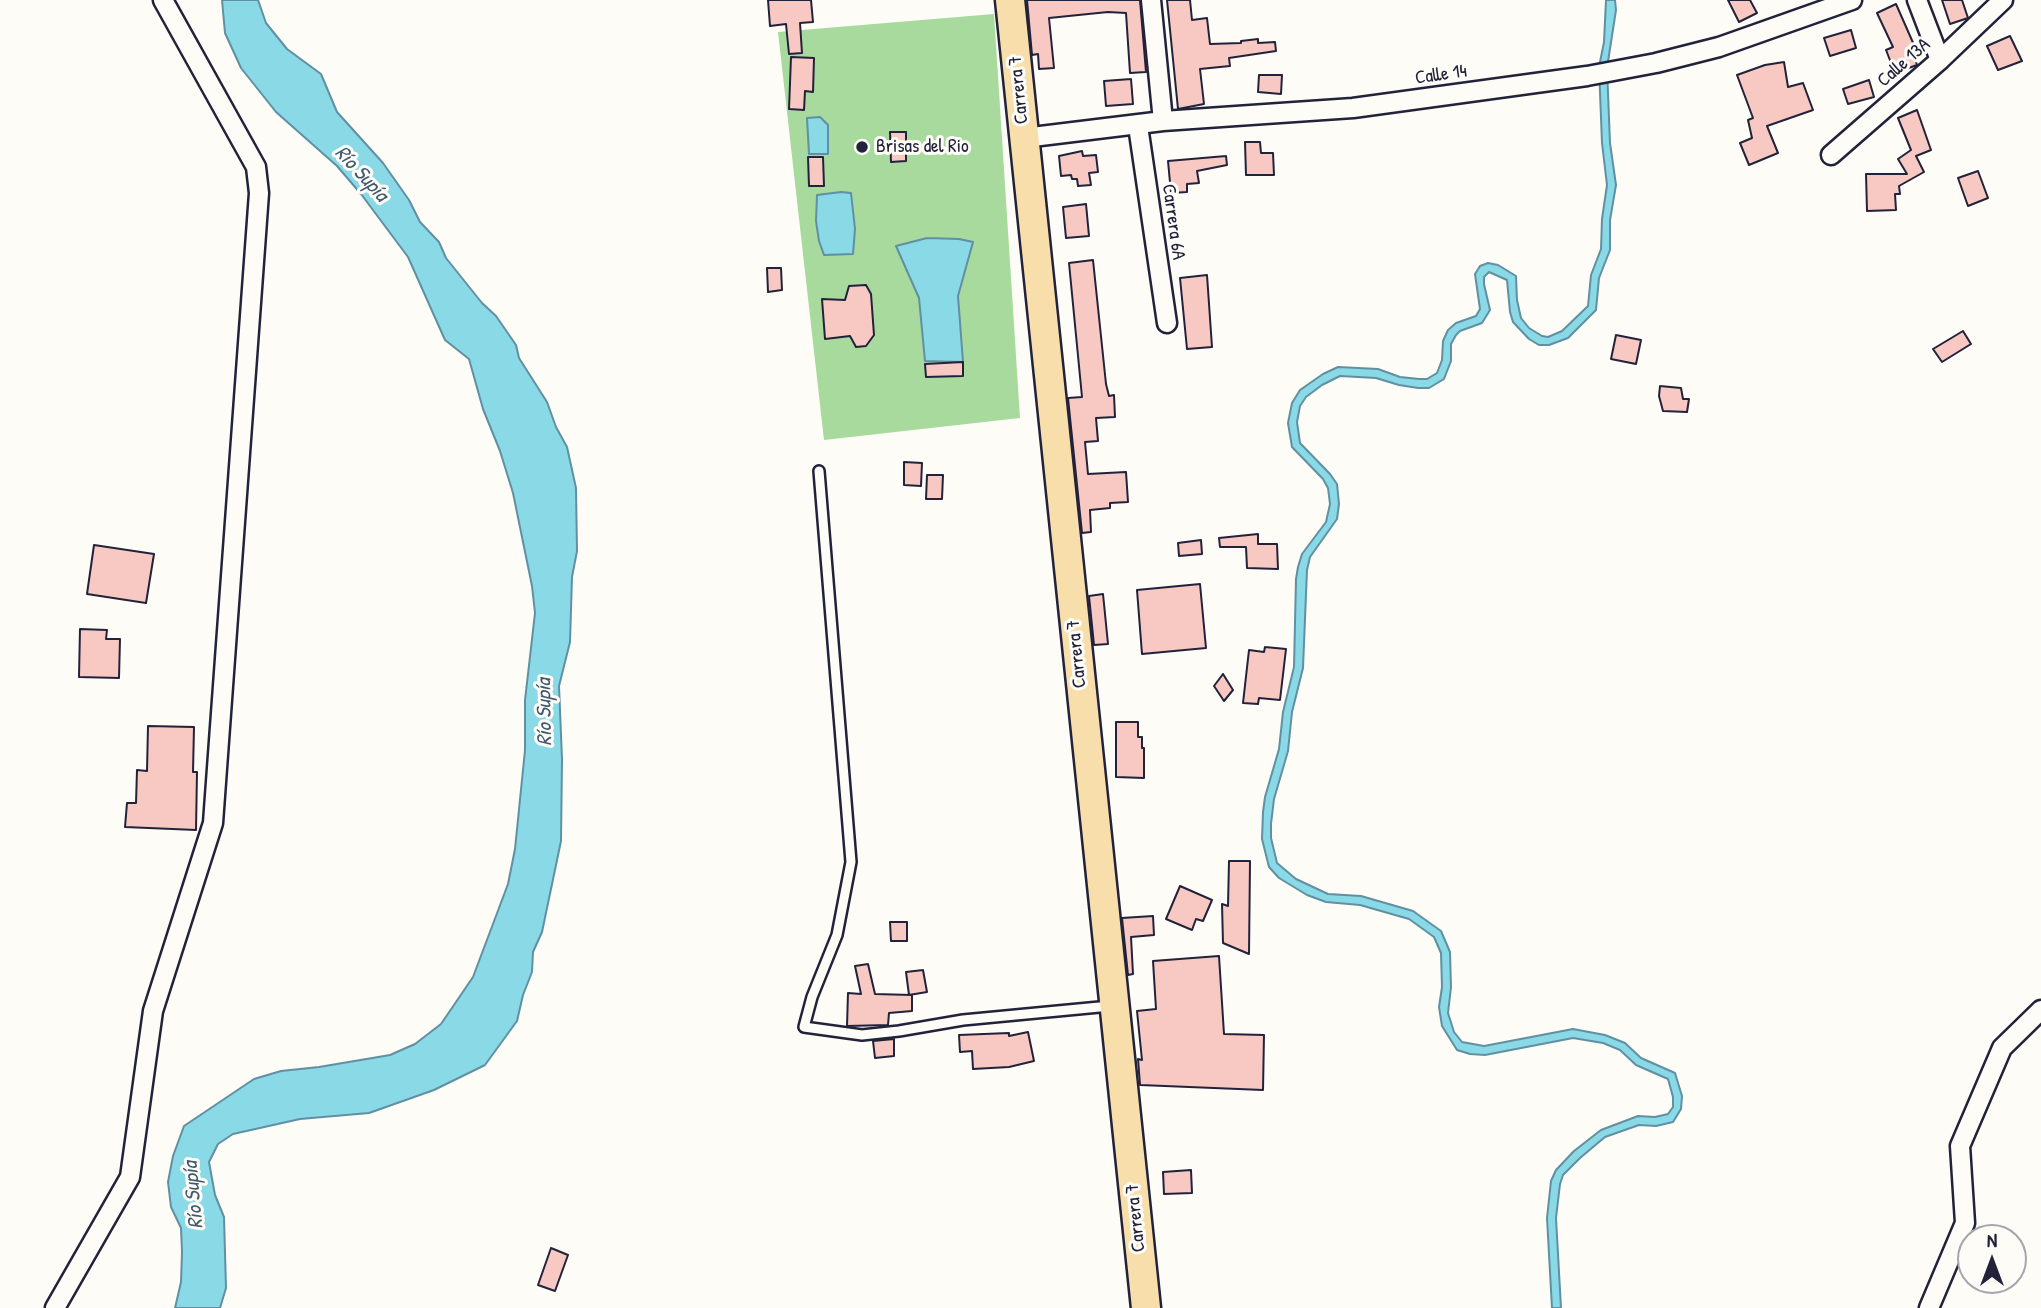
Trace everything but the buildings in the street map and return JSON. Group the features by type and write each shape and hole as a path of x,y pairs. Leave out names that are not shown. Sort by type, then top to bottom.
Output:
{"main road":[{"name":"Carrera 7","path":"1010,0 1146,1308"}],"street":[{"path":"55,1308 130,1177 153,1011 213,822 259,192 257,167 163,0"},
{"path":"1151,0 1163,121"},
{"name":"Calle 14","path":"1024,138 1163,121 1353,108 1619,71 1719,47 1852,0"},
{"path":"1917,0 1940,60"},
{"name":"Calle 13A","path":"1830,155 1940,60 2003,0"},
{"name":"Carrera 6A","path":"1138,126 1167,323"},
{"path":"1929,1308 1965,1223 1961,1146 2002,1048 2041,1010"}],"lane":[{"path":"819,471 851,862 836,935 812,996 804,1027 862,1035 963,1020 1113,1005"}],"green space":[{"path":"994,14 1020,418 824,440 778,32"}],"water":[{"name":"Río Supía","path":"222,0 258,0 266,23 287,49 321,74 337,112 383,163 409,200 420,222 439,242 446,258 482,303 496,316 516,345 519,358 547,402 567,447 576,488 577,551 572,577 570,642 559,686 561,841 542,932 533,952 532,972 517,1021 485,1065 434,1090 369,1113 300,1119 233,1134 218,1144 209,1162 215,1195 224,1217 226,1288 220,1308 175,1308 181,1282 181,1228 171,1207 168,1182 173,1156 184,1126 254,1079 281,1071 390,1055 415,1044 441,1024 473,977 508,884 515,849 525,750 525,700 535,613 513,493 483,409 469,359 445,340 408,257 361,194 337,166 276,112 241,68 225,33"},
{"path":"1606,0 1615,0 1616,10 1607,68 1610,143 1616,185 1610,220 1610,250 1599,278 1596,310 1568,338 1549,345 1539,345 1529,339 1513,322 1507,280 1489,272 1484,277 1484,284 1490,310 1482,323 1456,335 1451,344 1451,361 1444,379 1429,388 1418,388 1376,378 1340,376 1306,397 1300,406 1297,422 1300,443 1337,484 1339,504 1337,519 1310,557 1307,570 1303,668 1271,824 1271,838 1277,863 1296,879 1328,894 1361,896 1413,911 1441,931 1450,952 1451,987 1448,1013 1454,1032 1462,1042 1484,1046 1573,1029 1605,1035 1625,1043 1641,1058 1675,1073 1682,1096 1681,1109 1673,1122 1656,1126 1639,1125 1605,1137 1563,1175 1556,1218 1561,1308 1552,1308 1547,1218 1551,1181 1556,1170 1574,1151 1601,1130 1638,1116 1655,1117 1668,1114 1673,1107 1673,1097 1668,1079 1636,1065 1620,1050 1603,1043 1573,1038 1485,1055 1457,1050 1442,1026 1439,1007 1442,987 1441,953 1434,937 1409,919 1360,905 1326,902 1307,895 1279,878 1269,867 1262,839 1263,812 1279,749 1283,712 1294,667 1298,567 1302,554 1326,522 1330,504 1328,488 1323,479 1292,447 1288,423 1292,403 1300,390 1338,367 1378,369 1400,377 1419,379 1427,379 1437,373 1442,360 1443,341 1448,330 1456,323 1476,316 1480,309 1475,274 1480,266 1488,263 1498,265 1516,276 1521,318 1529,328 1542,336 1548,337 1562,331 1588,306 1591,275 1601,249 1607,185 1602,143 1599,67 1604,42"},
{"path":"820,117 828,125 828,154 809,154 807,118"},
{"path":"851,193 855,229 853,254 824,255 816,221 817,195"},
{"path":"927,238 973,242 958,296 963,362 925,361 919,298 896,246"}],"place":[{"name":"Brisas del Rio","path":"862,147"}]}
